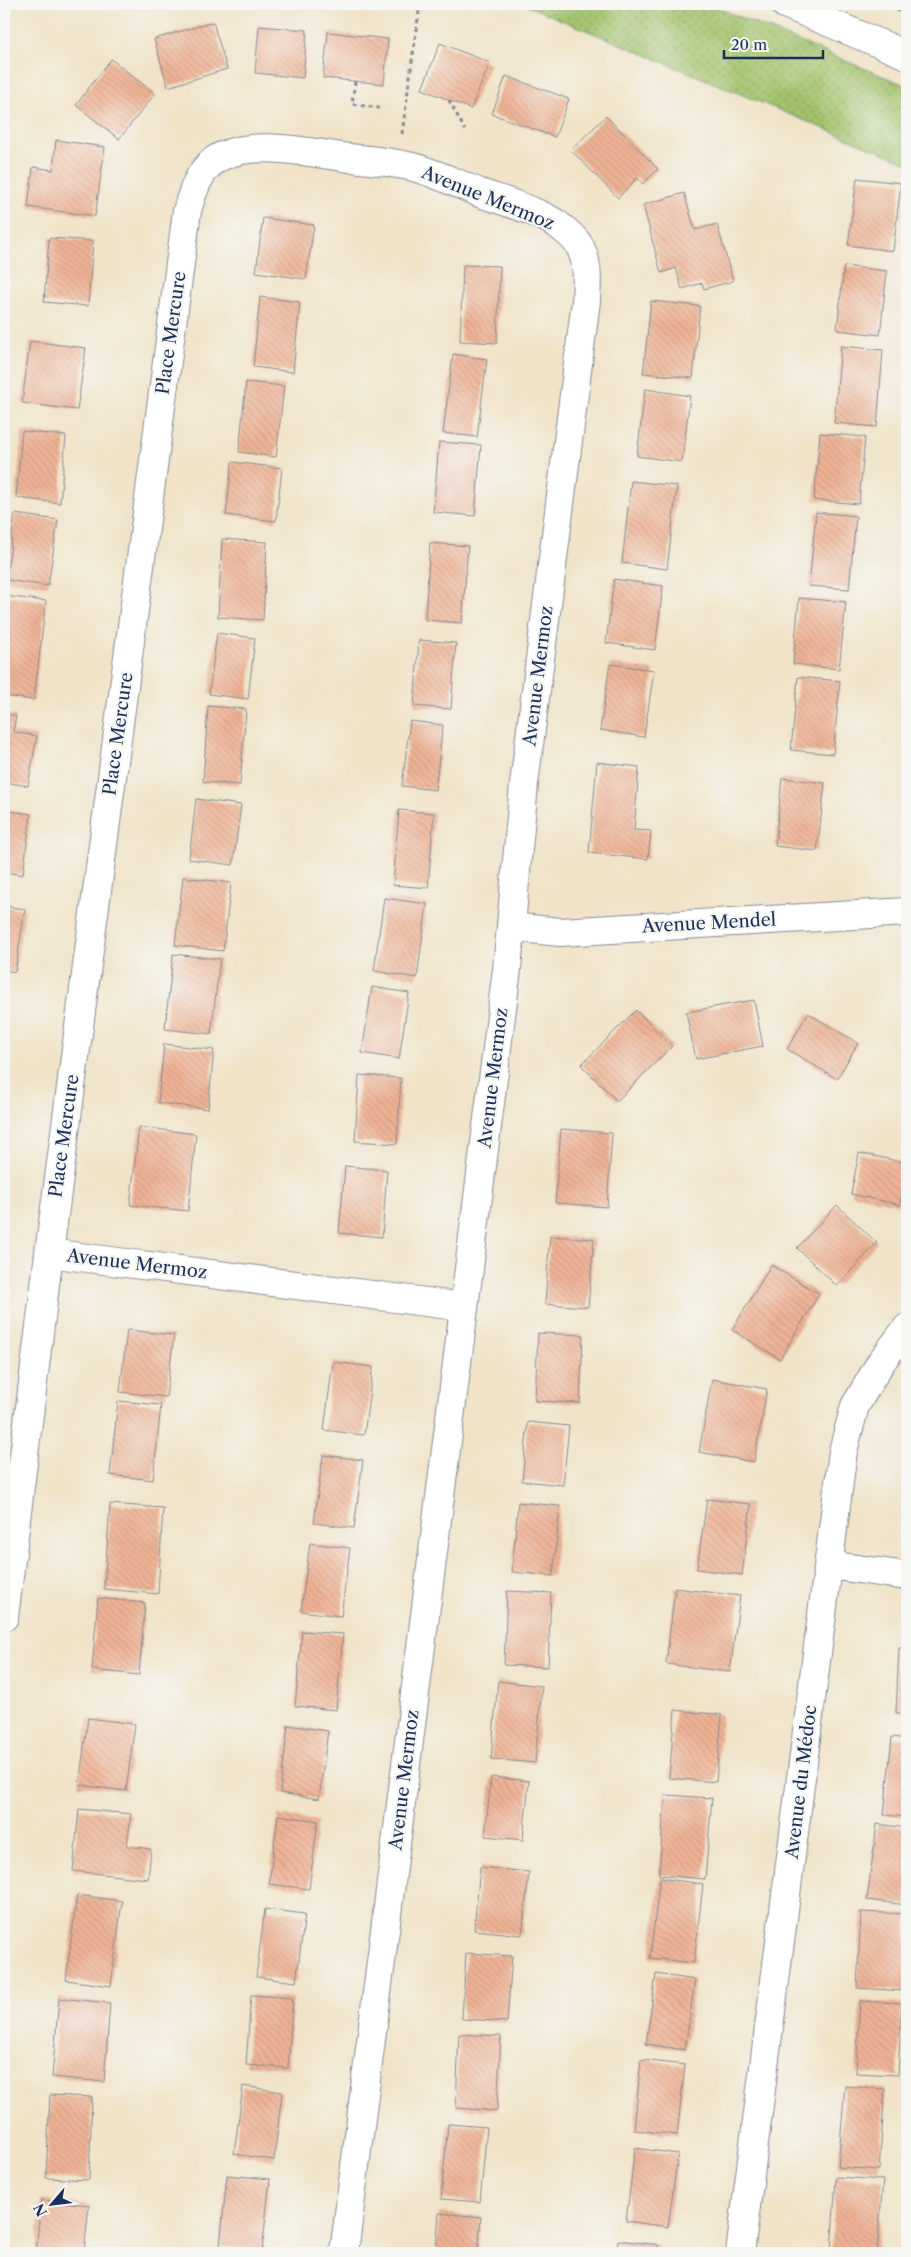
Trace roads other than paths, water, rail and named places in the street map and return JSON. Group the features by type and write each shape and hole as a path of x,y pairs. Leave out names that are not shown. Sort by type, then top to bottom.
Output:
{"street":[{"path":"785,4 907,55"},
{"name":"Place Mercure","path":"4,1617 11,1502 49,1253 186,221 194,187 205,169 220,156 242,149 264,148 399,164"},
{"name":"Avenue Mermoz","path":"344,2253 511,927 524,784 588,275 579,245 569,233 557,224 537,214 415,168 399,164"},
{"name":"Avenue Mendel","path":"511,927 560,932 907,912"},
{"name":"Avenue Mermoz","path":"49,1253 464,1307"},
{"name":"Avenue du Médoc","path":"740,2253 844,1451 855,1406 881,1362 907,1328"},
{"path":"829,1565 907,1576"}]}
